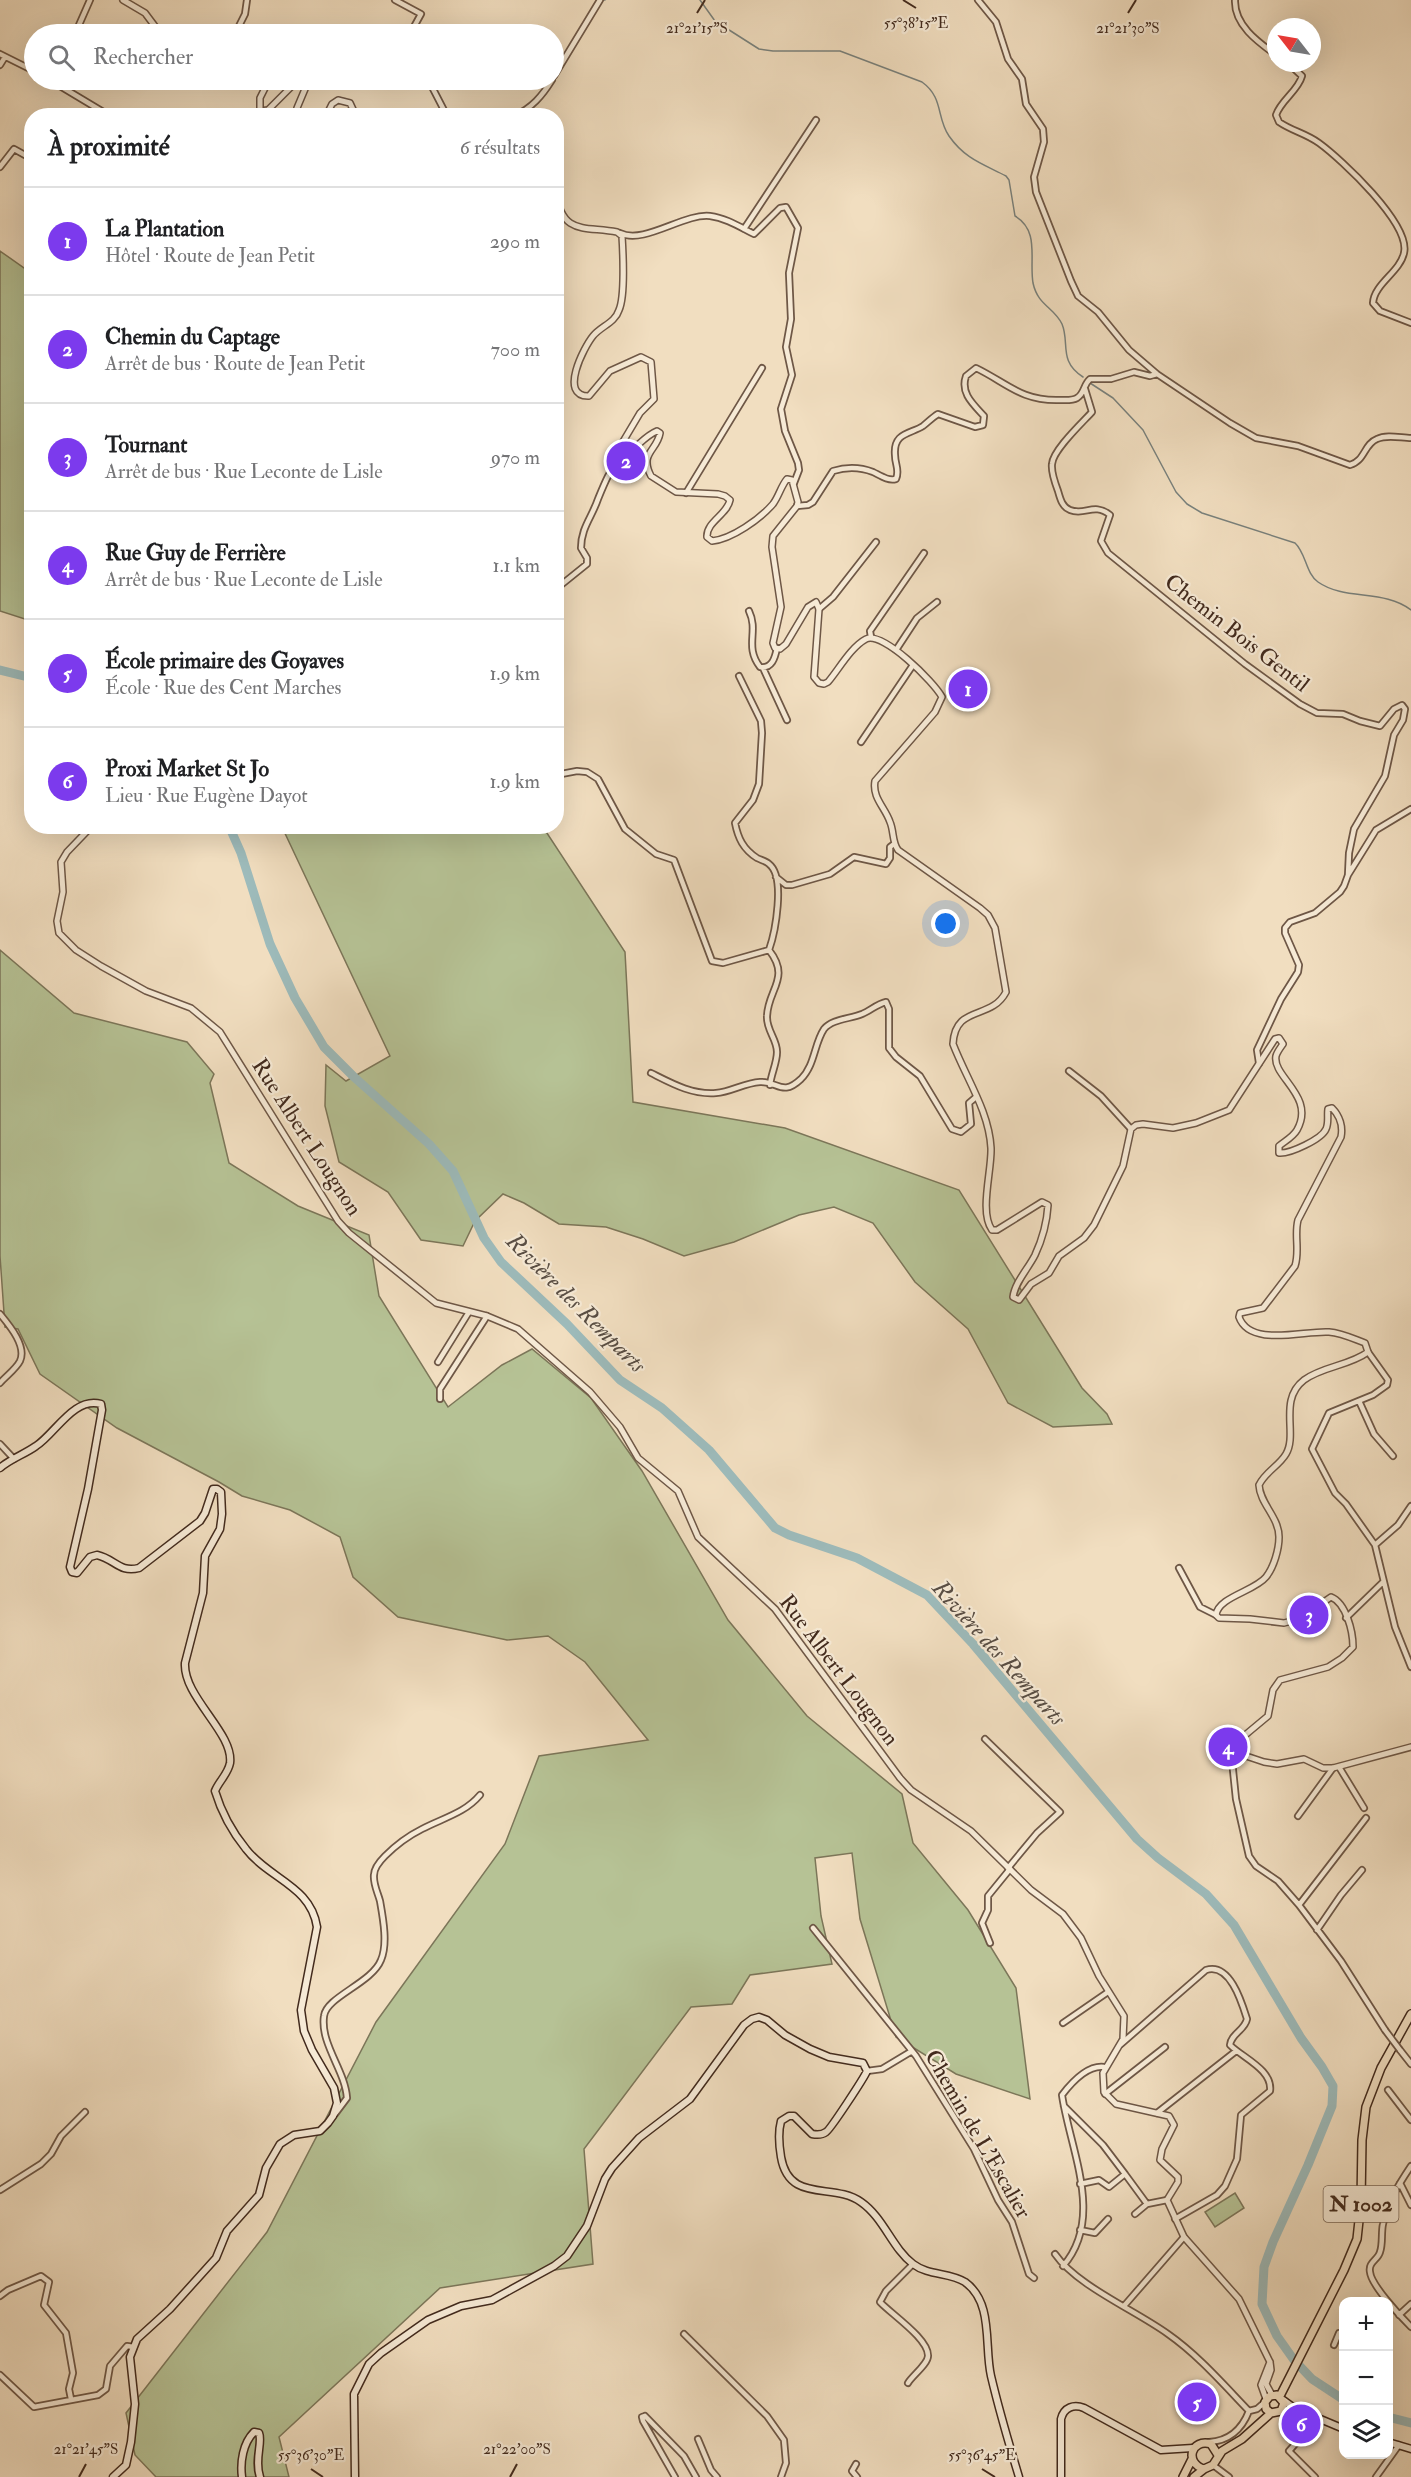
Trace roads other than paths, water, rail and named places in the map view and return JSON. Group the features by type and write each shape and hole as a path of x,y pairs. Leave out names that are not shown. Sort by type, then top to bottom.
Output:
{"main road":[{"path":"0,1468 38,1445 63,1419 83,1406 90,1403 100,1404 102,1410 92,1472 70,1567 72,1572 77,1574 90,1557 97,1555 123,1569 139,1568 200,1521 205,1514 213,1490 217,1489 221,1492 220,1529 206,1556 202,1593 184,1662 184,1673 230,1755 229,1766 214,1791 218,1802 246,1849 302,1896 311,1905 315,1915 317,1927 301,2010 301,2021 312,2050 334,2088 337,2103 333,2116 320,2131 294,2135 280,2144 266,2169 259,2196 227,2231 216,2258 170,2309 137,2339 130,2363 135,2417 126,2465 113,2477"},
{"name":"N 1002","path":"1218,2455 1242,2439 1262,2421 1272,2402 1287,2382 1344,2270 1357,2239 1366,2107 1381,2068 1402,2034 1411,2014"},
{"path":"355,2477 354,2394 369,2364 428,2320 461,2306 492,2300 554,2266 567,2256 587,2226 605,2179 612,2168 639,2138 690,2098 744,2025 759,2017 810,2049 829,2057 863,2063 867,2071 832,2128 824,2134 812,2134 794,2116 789,2115 781,2121 779,2135 782,2166 794,2182 805,2188 852,2197 860,2201 913,2264 927,2271 957,2278 971,2288 977,2297 987,2327 991,2375 1019,2477"},
{"name":"N 1002","path":"1402,2034 1411,2023"},
{"path":"1272,2402 1281,2411 1293,2408"},
{"path":"1272,2402 1339,2427"},
{"path":"1061,2477 1061,2419 1062,2414 1070,2407 1084,2408 1157,2448 1173,2450 1193,2448 1200,2443 1229,2446"},
{"path":"242,2477 242,2457 250,2436 254,2432 259,2433 261,2438 256,2457 260,2477"},
{"path":"1194,2477 1213,2465 1218,2455 1210,2443"},
{"path":"1393,2443 1411,2449"},
{"path":"1184,2477 1193,2448"},
{"path":"1173,2450 1191,2458 1196,2466 1204,2469"}],"street":[{"path":"79,24 90,0"},
{"path":"123,0 145,13 153,24"},
{"path":"240,24 245,14 247,0"},
{"path":"395,0 421,14 416,24"},
{"path":"564,60 600,0"},
{"path":"978,0 996,22 1008,59 1022,79 1026,104 1043,129 1044,142 1034,177 1036,192 1078,296 1098,312 1129,350 1157,374 1256,438 1298,446 1350,465 1360,460 1374,440 1386,436 1408,438 1411,431"},
{"path":"1235,0 1240,20 1246,30 1267,48"},
{"path":"0,65 2,56 24,67"},
{"path":"1298,72 1302,76 1300,82 1279,107 1276,115 1279,122 1301,131 1321,144 1364,183 1400,231 1405,242 1405,252 1392,274 1377,291 1373,303 1380,311 1411,324"},
{"path":"67,90 97,108"},
{"path":"260,108 260,98 264,90"},
{"path":"270,108 288,90"},
{"path":"297,108 305,90"},
{"path":"433,90 443,108"},
{"path":"528,108 546,90"},
{"path":"330,108 338,100 350,103 352,108"},
{"path":"744,229 816,120"},
{"path":"0,167 14,149 24,155"},
{"path":"564,219 577,226 626,236 654,232 694,217 710,216 726,220 754,234 780,208 786,207 798,228 789,273 791,319 786,347 792,375 781,409 785,431 798,463 799,470 794,483 797,506 773,536 772,547 781,607 774,643 777,648 772,663 763,668"},
{"path":"620,233 622,243 621,307 612,321 593,336 578,365 573,381 577,391 583,396 589,396 610,371 641,357 651,362 654,399 640,413 618,450 620,457"},
{"path":"686,493 762,368"},
{"path":"797,506 804,507 813,502 833,471 839,469 866,470 890,480 896,479 899,471 895,456 898,442 908,431 922,426 938,414 975,427 984,425 984,416 967,397 964,384 972,370 979,370 1023,395 1046,400 1076,399 1090,379 1111,379 1134,372 1150,376 1157,374"},
{"name":"Chemin Bois Gentil","path":"1085,389 1092,412 1054,456 1052,465 1061,500 1066,509 1073,512 1091,508 1103,510 1110,515 1101,541 1108,553 1245,664 1300,704 1317,713 1343,714 1380,726 1394,709 1402,705 1405,709 1403,720 1394,735 1385,776 1354,829 1349,853 1348,875 1340,892 1315,913 1290,922 1285,928 1284,933 1299,964 1298,972 1281,999 1257,1050 1259,1063"},
{"path":"564,583 587,564 587,558 581,548 584,529 606,476 620,457 631,453 648,436 657,431 660,436 650,449 646,460 651,476 676,492 725,496 730,500 729,506 708,530 707,537 712,541 717,541 745,526 769,507 787,479 794,483"},
{"path":"819,609 833,597 876,542"},
{"path":"871,637 870,631 924,553"},
{"path":"777,648 783,647 790,639 810,604 818,603 814,677 819,683 828,682 860,644 871,637 880,639 896,650 938,688 942,697 935,712 875,781 873,789 891,822 894,844 898,850 980,908 988,915 995,928 1006,992 994,1007 967,1016 954,1032 953,1044 985,1116 991,1144 987,1208 989,1225 992,1230 997,1230 1042,1202 1048,1205 1047,1216 1035,1255 1013,1294 1016,1300 1019,1300 1031,1284 1049,1273 1059,1256 1084,1238 1094,1225 1123,1166 1131,1129"},
{"path":"896,650 917,618 937,603"},
{"path":"749,611 753,624 752,653 757,664 763,668 787,720"},
{"path":"861,742 913,665"},
{"path":"739,676 761,722 762,732 759,784 753,800 735,823 746,850 775,870 779,901 769,950 776,959 779,970 777,988 767,1015 768,1028 775,1042 777,1053 770,1085"},
{"path":"564,773 587,772 598,778 625,829 656,854 674,860 712,961 723,963 769,950"},
{"path":"1348,875 1376,830 1411,809"},
{"name":"Rue Albert Lougnon","path":"84,834 67,852 62,862 63,892 57,921 59,933 76,950 101,966 146,991 191,1008 220,1032 344,1227 436,1302 487,1316 518,1329 590,1392 620,1427 638,1458 678,1491 698,1537 775,1610 900,1778 911,1790 971,1831 1031,1890 1063,1914 1073,1926 1108,1992 1124,2016 1125,2034 1121,2044"},
{"path":"776,877 786,885 802,882 830,874 854,857 886,864 890,858 890,847 894,844"},
{"path":"651,1073 678,1087 716,1094 753,1083 766,1082 783,1089 802,1078 812,1062 822,1034 828,1025 859,1015 886,1002 890,1010 889,1048 896,1057 920,1076 952,1129 961,1132 971,1124 969,1103 976,1096"},
{"path":"1131,1129 1143,1124 1173,1128 1196,1123 1229,1110 1278,1038 1283,1044 1276,1056 1277,1066 1297,1095 1301,1112 1298,1129 1279,1146 1279,1152 1294,1151 1325,1131 1328,1109 1335,1110 1342,1130 1341,1137 1298,1220 1295,1232 1298,1258 1296,1266 1263,1308 1240,1313 1241,1323 1247,1330 1257,1333 1289,1335 1330,1332 1345,1335 1365,1343 1368,1352 1388,1380 1383,1389 1329,1413 1312,1449 1335,1493 1375,1545 1395,1628 1411,1667"},
{"path":"1069,1071 1101,1096 1131,1129"},
{"path":"438,1362 469,1312"},
{"path":"0,1383 20,1360 21,1352 18,1339 1,1316"},
{"path":"440,1399 440,1389 487,1316"},
{"path":"1216,1615 1220,1605 1265,1579 1272,1566 1278,1542 1278,1529 1258,1485 1286,1454 1289,1411 1299,1386 1319,1372 1360,1358 1368,1352"},
{"path":"1359,1401 1374,1434 1392,1456"},
{"path":"0,1444 14,1459"},
{"path":"1375,1545 1398,1525 1411,1506"},
{"path":"1179,1568 1200,1607 1219,1618 1284,1623 1299,1619 1331,1597 1338,1602 1346,1618 1353,1640 1353,1647 1348,1653 1321,1670 1280,1680 1273,1690 1268,1716 1238,1741 1231,1751 1236,1799 1249,1856 1256,1866 1278,1881 1299,1905 1341,1961 1385,2030 1411,2064"},
{"path":"1346,1618 1383,1582"},
{"path":"985,1739 1060,1812 1037,1833 988,1896 988,1910 982,1923 990,1944"},
{"path":"1231,1751 1264,1762 1277,1764 1304,1759 1323,1768 1336,1768 1411,1747"},
{"path":"1336,1768 1364,1808"},
{"path":"1298,1816 1336,1768"},
{"path":"333,2116 347,2098 346,2088 326,2039 323,2023 324,2012 328,2006 363,1982 382,1959 384,1939 380,1902 373,1877 375,1868 385,1856 419,1830 458,1813 473,1804 480,1795"},
{"path":"1299,1905 1366,1818"},
{"path":"1317,1930 1341,1895 1362,1870"},
{"path":"813,1928 912,2051"},
{"path":"1135,2214 1147,2204 1167,2200 1178,2182 1176,2173 1162,2163 1160,2156 1174,2125 1168,2116 1116,2104 1105,2094 1102,2085 1104,2067 1121,2044 1210,1968 1218,1970 1231,1982 1246,2016 1246,2025 1230,2043 1236,2051 1261,2069 1271,2086 1270,2091 1241,2115 1239,2152 1222,2190 1218,2195 1175,2219"},
{"path":"1063,2023 1108,1992"},
{"path":"1105,2094 1165,2047"},
{"name":"Chemin de L'Escalier","path":"867,2071 882,2068 912,2051 974,2150 998,2200 1015,2227 1029,2274 1034,2278"},
{"path":"1157,2113 1236,2051"},
{"path":"1063,2266 1074,2254 1084,2207 1062,2095 1071,2084 1093,2067 1104,2067"},
{"path":"1388,2090 1411,2120"},
{"path":"1063,2105 1102,2145 1147,2204"},
{"path":"0,2190 41,2164 51,2154 61,2136 85,2112"},
{"path":"1411,2166 1387,2209 1382,2227 1380,2253 1371,2263 1369,2270 1372,2278 1399,2316 1411,2327"},
{"path":"1080,2184 1099,2180 1109,2187 1125,2174"},
{"path":"1400,2183 1411,2205"},
{"path":"1167,2200 1184,2237 1235,2294 1270,2362 1271,2370 1266,2384 1272,2402 1249,2411"},
{"path":"1080,2230 1095,2233 1108,2219"},
{"path":"1124,2306 1184,2237"},
{"path":"1055,2254 1063,2266 1184,2345 1249,2411"},
{"path":"908,2383 927,2360 927,2352 920,2339 880,2302 893,2282 913,2264"},
{"path":"0,2296 8,2290 41,2276 49,2282 44,2305 66,2332 73,2373 69,2389 71,2399"},
{"path":"1399,2316 1411,2304"},
{"path":"1335,2345 1339,2333"},
{"path":"684,2334 767,2416 784,2439 786,2463 781,2477"},
{"path":"0,2375 33,2406 71,2399 103,2392 108,2383 107,2374 116,2358 127,2346 134,2347"},
{"path":"1210,2443 1229,2436 1244,2422 1249,2411"},
{"path":"675,2477 642,2416 645,2416 684,2456 696,2477"},
{"path":"1315,2477 1289,2451 1318,2418"},
{"path":"698,2439 711,2470 717,2477"},
{"path":"1376,2477 1399,2444"},
{"path":"856,2464 852,2472 857,2477"},
{"path":"1213,2465 1229,2477"}],"waterway":[{"path":"700,0 715,21 759,49 840,51 922,82 929,88 937,101 945,129 955,144 968,156 1006,176 1009,180 1015,216 1023,222 1031,237 1035,291 1042,302 1059,318 1064,331 1067,358 1075,371 1083,377"},
{"path":"1090,383 1113,398 1143,430 1176,492 1187,504 1202,513 1295,543 1302,552 1314,578 1329,588 1389,599 1411,610"},
{"name":"Rivière des Remparts","path":"0,670 24,676"},
{"name":"Rivière des Remparts","path":"233,834 241,853 270,944 295,998 324,1047 429,1144 453,1171 484,1238 501,1262 567,1324 620,1380 662,1408 709,1450 775,1528 857,1558 927,1595 973,1644 1137,1839 1206,1894 1234,1925 1301,2038 1333,2086 1332,2106 1264,2267 1262,2304 1277,2336 1294,2360 1312,2379 1339,2397"},
{"name":"Rivière des Remparts","path":"1393,2418 1411,2423"}],"place":[{"name":"Chemin du Captage","path":"626,461"},
{"name":"La Plantation","path":"968,689"},
{"name":"Tournant","path":"1309,1615"},
{"name":"Rue Guy de Ferrière","path":"1228,1747"},
{"name":"École primaire des Goyaves","path":"1197,2402"},
{"name":"Proxi Market St Jo","path":"1301,2424"}]}
